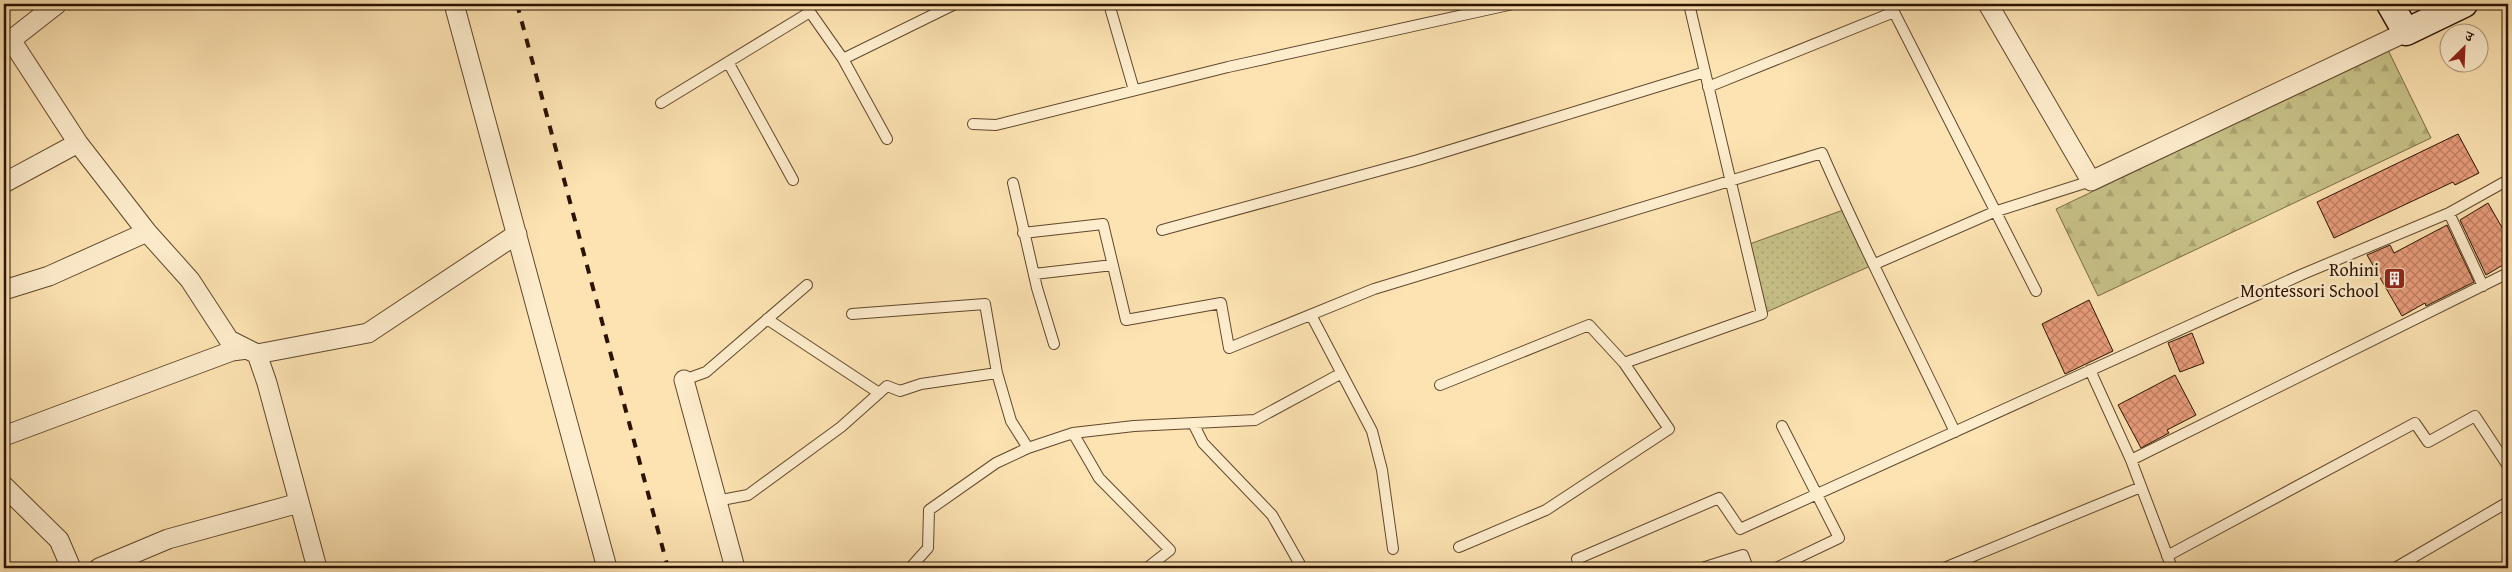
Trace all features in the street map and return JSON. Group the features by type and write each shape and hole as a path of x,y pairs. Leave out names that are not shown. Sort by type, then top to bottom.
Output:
{"street":[{"path":"57,4 11,40 78,143 147,232 190,280 229,340 252,352 267,383 317,568"},
{"path":"454,4 607,568"},
{"path":"1988,4 2091,181 2464,4"},
{"path":"2390,4 2406,32"},
{"path":"4,183 78,143"},
{"path":"4,290 49,276 147,232"},
{"path":"4,436 232,351 252,352 368,333 517,234"},
{"path":"684,380 735,568"},
{"path":"4,486 59,540 71,568"},
{"path":"99,568 168,539 299,503"}],"lane":[{"path":"843,59 955,4"},
{"path":"1109,4 1134,90"},
{"path":"973,124 996,125 1134,90 1513,4"},
{"path":"1624,363 1762,314 1689,4"},
{"path":"661,103 810,12 843,59 886,140"},
{"path":"1708,87 1894,12 1994,212 2036,291"},
{"path":"728,62 793,180"},
{"path":"1162,230 1418,160 1705,72"},
{"path":"1023,233 1104,224 1126,320 1221,303 1229,348 1374,289 1822,154 1846,209 1875,264 1955,432"},
{"path":"1577,559 1719,498 1740,528 2303,274 2449,213 2508,180"},
{"path":"1875,264 1994,212 2091,181"},
{"path":"1013,183 1023,233 1054,344"},
{"path":"2449,213 2483,286"},
{"path":"1034,274 1113,265"},
{"path":"2131,460 2508,273"},
{"path":"684,380 706,372 807,285"},
{"path":"852,314 985,304 997,373 1011,421 1028,448"},
{"path":"1311,315 1340,374 1372,431 1382,470 1393,549"},
{"path":"767,320 879,393"},
{"path":"1440,385 1589,325 1624,363 1669,429 1546,510 1459,547"},
{"path":"2090,370 2131,460 2172,568"},
{"path":"716,500 748,495 841,428 887,386 900,391 921,384 997,373"},
{"path":"910,568 928,548 929,510 996,462 1028,448 1074,433 1134,426 1255,420 1340,374"},
{"path":"2167,556 2414,423 2428,442 2475,416 2508,466"},
{"path":"1193,423 1203,443 1272,516 1302,568"},
{"path":"1776,568 1839,538 1782,426"},
{"path":"1074,433 1099,478 1170,550 1147,568"},
{"path":"1944,568 2141,487"},
{"path":"2395,568 2508,502"},
{"path":"1702,568 1743,555 1748,568"}],"green space":[{"path":"2388,50 2431,138 2098,296 2056,209"},
{"path":"1846,209 1875,264 1762,314 1747,245"}],"building":[{"path":"2458,134 2479,173 2455,185 2453,182 2334,238 2317,202"},
{"path":"2488,203 2508,238 2508,262 2486,275 2460,220"},
{"path":"2447,225 2474,282 2426,306 2425,303 2402,316 2367,255 2390,245 2394,253"},
{"path":"2089,300 2113,351 2065,374 2042,324"},
{"path":"2192,333 2204,363 2180,372 2168,343"},
{"path":"2175,375 2196,415 2167,430 2169,433 2141,448 2118,405"}],"railway":[{"path":"517,4 668,568"}],"place":[{"name":"Rohini Montessori School","path":"2395,279"}]}
